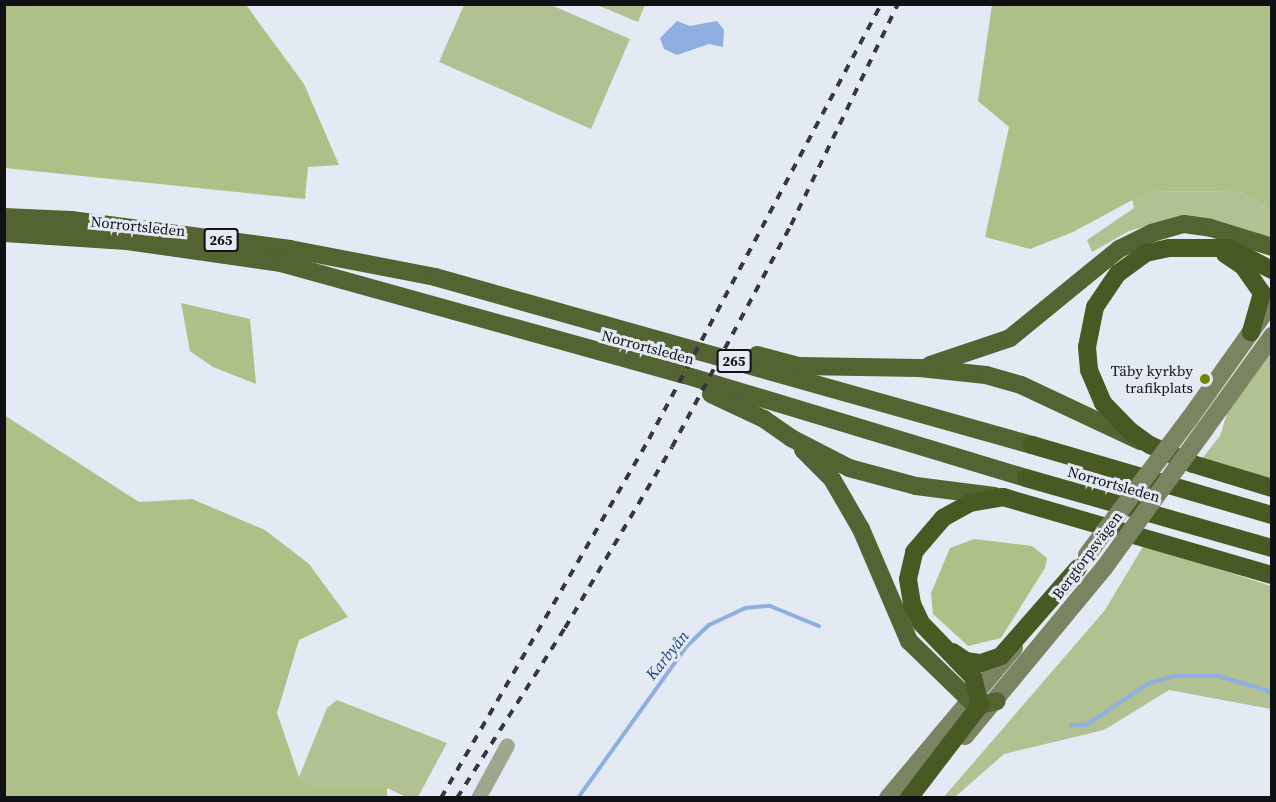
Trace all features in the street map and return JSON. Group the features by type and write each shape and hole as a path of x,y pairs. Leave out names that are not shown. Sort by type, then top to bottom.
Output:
{"highway":[{"name":"Norrortsleden","path":"4,218 71,220 290,249 435,277 1272,515"},
{"path":"920,368 1010,338 1119,249 1152,233 1184,224 1250,238 1272,246"},
{"name":"Norrortsleden","path":"4,233 127,241 281,263 1272,548"},
{"path":"1250,238 1272,253"},
{"path":"1150,445 1129,430 1103,403 1089,370 1087,347 1095,307 1118,273 1146,254 1201,246 1228,248 1272,270"},
{"path":"1201,246 1221,251 1243,266 1262,292 1251,332"},
{"path":"435,277 514,293 799,366 920,368 986,375 1021,385 1194,464 1272,488"},
{"path":"582,348 725,399 764,419 791,438 849,468 916,486 1003,497 1272,575"},
{"path":"791,438 832,479 861,529 909,640 982,700"},
{"path":"982,700 973,677 936,642 921,623 912,604 909,579 914,552 943,518 970,503 1003,497"},
{"path":"936,642 966,661 981,663 1001,657 1083,562"},
{"path":"910,798 982,700"}],"main road":[{"name":"Bergtorpsvägen","path":"888,798 1104,568 1198,423 1251,332 1272,302"},
{"name":"Bergtorpsvägen","path":"982,700 1083,562 1272,336"}],"street":[{"path":"478,798 507,745"}],"green space":[{"path":"5,4 246,5 304,84 339,165 308,167 305,199 5,168"},
{"path":"464,5 551,5 630,39 591,129 439,62"},
{"path":"597,5 645,5 638,22"},
{"path":"992,5 1271,5 1271,210 1240,192 1149,191 1073,232 1030,249 985,237 1009,127 978,101"},
{"path":"1149,191 1240,192 1271,210 1271,242 1156,224 1129,231 1092,252 1087,240 1134,208 1132,199"},
{"path":"181,303 250,319 256,384 213,367 190,351"},
{"path":"1271,343 1271,478 1251,476 1200,461 1220,436 1228,410"},
{"path":"4,415 139,502 192,499 265,530 309,564 348,617 299,640 277,713 299,777 316,788 387,788 387,797 5,797"},
{"path":"974,539 1032,546 1047,558 1045,568 1001,638 968,646 933,614 931,593 950,548"},
{"path":"1144,545 1271,586 1271,709 1169,690 1104,730 1004,754 955,797 943,798 1105,610"},
{"path":"337,700 447,743 418,797 406,797 387,788 316,788 299,777 327,708"}],"water":[{"path":"677,21 690,26 717,21 724,30 723,47 709,44 677,55 664,49 660,38"}],"waterway":[{"name":"Karbyån","path":"578,798 686,647 709,625 745,608 770,606 819,626"},
{"path":"1071,725 1086,725 1149,683 1175,676 1218,676 1266,690 1272,695"}],"railway":[{"path":"441,798 649,439 881,4"},
{"path":"457,798 565,628 672,447 791,225 898,4"}],"place":[{"name":"Täby kyrkby trafikplats","path":"1205,379"}]}
